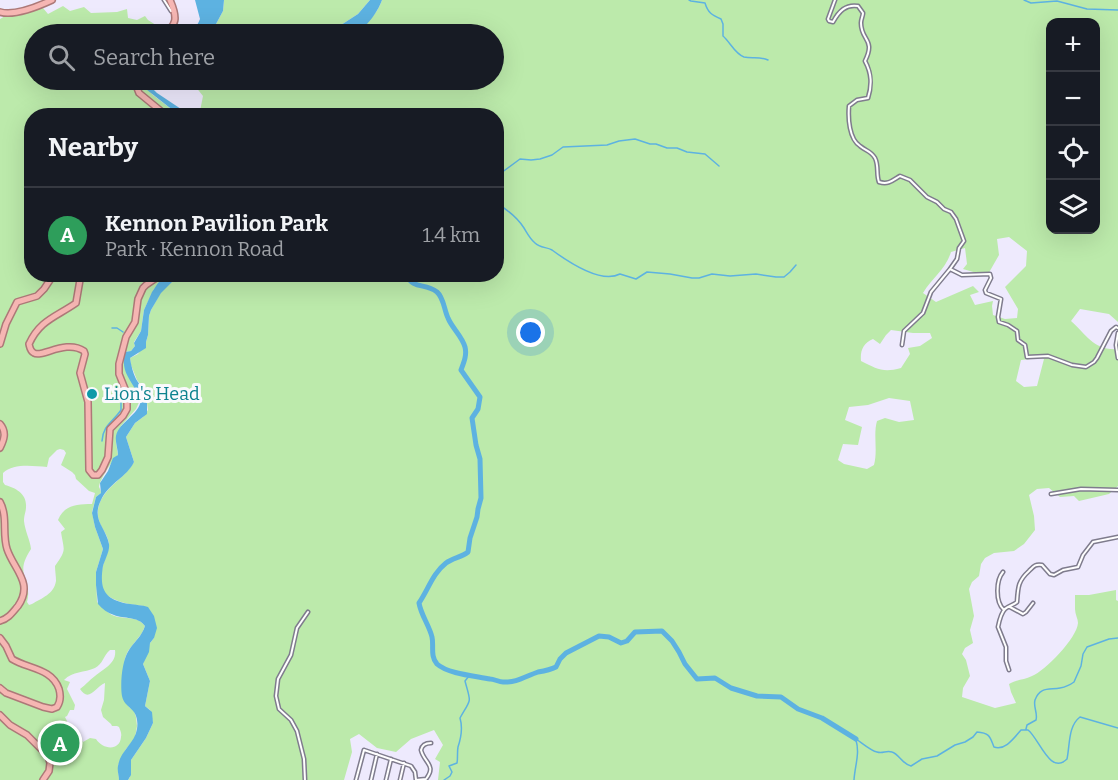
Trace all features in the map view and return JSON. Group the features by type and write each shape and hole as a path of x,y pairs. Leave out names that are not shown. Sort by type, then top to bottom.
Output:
{"highway":[{"path":"0,12 11,13 52,0"},
{"path":"170,0 175,14 173,24"},
{"path":"138,90 157,108"},
{"path":"0,344 17,302 37,296 49,282"},
{"path":"80,282 76,303 41,324 29,344 36,354 67,347 75,347 84,351 80,373 88,402 88,470 93,475 98,475 108,457 110,429 127,409 127,391 118,371 119,364 127,335 135,322 142,288 151,282"},
{"path":"0,424 4,431 4,440 0,448"},
{"path":"0,502 5,514 7,549 22,578 24,590 22,600 13,613 0,621"},
{"path":"0,638 12,659 39,670 53,679 59,689 60,702 57,707 48,709 6,693 0,688"},
{"path":"0,715 7,723 27,735 48,756 49,771 43,780"}],"street":[{"path":"164,0 175,20"},
{"path":"835,0 829,21 833,22 846,7 858,6 863,13 861,24 870,46 865,61 872,80 870,94 868,98 857,100 849,106 849,117 855,142 868,150 875,158 879,182 887,183 900,176 910,180 927,197 951,212 964,241 959,248 957,260 931,292 923,313 904,331 902,345"},
{"path":"950,269 962,275 990,274 991,278 985,290 986,293 1000,299 999,322 1017,331 1018,340 1025,345 1026,355 1029,357 1048,356 1072,365 1086,367 1094,362 1112,331 1118,328"},
{"path":"1118,333 1116,345 1118,358"},
{"path":"1051,494 1081,489 1118,490"},
{"path":"1009,670 1006,661 1006,647 998,627 1004,610 1017,602 1017,593 1022,578 1038,564 1054,575 1063,570 1076,568 1093,542 1118,537"},
{"path":"1003,572 999,576 998,597 1000,606 1004,610"},
{"path":"1010,607 1023,614 1033,603"},
{"path":"305,780 304,759 297,730 291,720 279,710 276,696 278,679 291,655 297,628 308,612"},
{"path":"356,780 364,750 404,763 414,769 416,780 426,779 430,773 430,767 421,750 427,743 431,743"},
{"path":"371,780 377,754"},
{"path":"386,780 391,759"},
{"path":"400,780 404,763"}],"green space":[{"path":"224,0 370,0 358,14 342,24 216,24 223,11"},
{"path":"382,0 1118,0 1118,322 1109,314 1080,309 1071,321 1097,345 1118,349 1118,486 1109,494 1079,501 1074,496 1060,497 1049,488 1037,489 1029,495 1035,530 1024,544 1014,551 994,553 985,558 981,564 979,576 972,582 969,589 974,616 970,630 973,643 965,648 962,654 970,676 963,688 962,697 995,708 1016,703 1009,684 1045,668 1072,637 1078,623 1075,595 1116,590 1118,601 1118,780 438,780 440,762 435,759 443,745 434,730 411,739 396,752 377,748 359,734 350,739 352,752 344,780 128,780 131,760 153,723 150,710 145,706 150,681 143,664 154,638 144,606 119,601 107,595 103,590 101,576 109,544 99,519 98,508 104,494 134,462 126,437 135,423 148,410 149,396 137,380 130,358 138,354 146,342 149,316 161,292 172,282 504,282 504,108 201,108 203,96 198,90 504,90 504,24 365,24","holes":["1009,237 1027,251 1026,266 1005,287 1018,309 1017,318 1005,319 993,315 993,301 975,305 970,295 979,292 973,286 936,302 923,293 946,263 951,252 965,248 967,264 963,269 987,276 999,255 997,239","891,330 930,333 932,338 920,346 908,348 910,354 901,368 880,369 861,361 865,345 873,339 880,344","1044,359 1037,386 1024,387 1016,381 1021,360","889,398 910,401 914,420 899,422 885,418 877,421 874,465 867,469 844,464 838,460 843,444 858,445 862,427 845,420 849,407 868,405"]},
{"path":"63,6 70,11 84,7 91,13 117,12 127,9 128,18 137,20 145,16 154,24 24,24 24,90 148,90 170,108 24,108 24,282 161,282 154,289 144,310 141,331 134,342 135,346 131,351 125,352 136,390 141,398 136,409 121,426 116,442 118,455 101,480 99,487 101,493 96,497 92,512 103,549 96,572 97,602 112,615 138,620 145,626 125,658 122,683 129,707 134,711 137,726 135,738 118,765 119,780 0,780 0,19 7,15 43,8 48,14","holes":["57,450 64,450 66,453 61,465 72,472 89,491 95,493 92,504 67,508 58,520 65,529 61,532 64,550 55,566 55,585 47,595 29,605 27,602 28,587 23,571 31,549 24,521 26,502 20,492 5,485 3,473 18,466 47,467 49,458","110,650 115,650 112,662 80,689 86,695 105,683 101,710 103,717 112,726 119,727 120,742 114,747 107,747 96,739 90,738 83,742 77,734 70,735 64,728 67,721 65,717 70,710 74,710 75,705 67,689 70,682 64,680 71,675 98,666"]}],"water":[{"path":"195,0 224,0 223,11 216,24 198,24 200,19"},
{"path":"370,0 382,0 374,16 367,24 342,24 358,14"},
{"path":"147,90 154,90 180,108 170,108"},
{"path":"172,282 161,293 151,310 146,348 130,358 136,379 149,396 147,414 135,423 126,437 134,462 104,494 98,507 98,518 109,544 103,566 103,588 109,597 115,600 148,607 154,616 157,628 143,664 150,681 145,706 152,712 153,723 131,760 131,775 128,780 119,780 119,761 137,729 136,717 122,696 123,666 127,654 145,626 135,619 110,613 98,604 96,572 103,549 92,513 96,497 101,493 100,483 113,458 118,455 116,438 118,431 137,410 141,400 125,369 125,352 131,351 135,346 134,343 141,331 144,310 158,283"}],"waterway":[{"path":"689,0 705,3 711,13 721,19 723,36 738,53 744,57 768,60"},
{"path":"1024,0 1031,3 1057,1 1087,9 1118,10"},
{"path":"504,171 520,159 540,159 552,155 563,147 607,145 635,139 667,148 705,154 719,166"},
{"path":"504,208 515,217 537,245 552,250 584,270 603,276 620,274 636,279 647,272 692,278 712,274 730,276 756,274 784,277 796,265"},
{"path":"411,282 432,289 443,301 450,322 465,347 461,370 480,397 478,409 472,418 480,459 481,498 468,552 441,567 419,603 432,637 433,654 437,664 462,674 501,682 512,681 556,667 566,653 599,636 609,637 621,643 627,641 635,632 662,631 672,641 697,679 715,678 731,688 757,696 781,697 798,709 822,718 856,739"},
{"path":"112,328 123,332"},
{"path":"102,441 106,427 121,410 121,395"},
{"path":"1026,729 1027,725 1036,720 1035,700 1040,692 1064,687 1074,682 1087,647 1118,638"},
{"path":"444,780 452,772 449,766 457,763 461,733 460,718 469,700 465,681 469,676"},
{"path":"856,739 869,749 881,753 894,753 911,766 922,759 937,756 965,742 977,732 987,735 994,747 998,748 1009,743 1021,730 1028,730 1045,754 1055,763 1061,763 1067,759 1071,731 1080,717 1118,728"},
{"path":"854,780 856,740"}],"place":[{"name":"Lion's Head","path":"92,394"},
{"name":"Kennon Pavilion Park","path":"60,743"}]}
